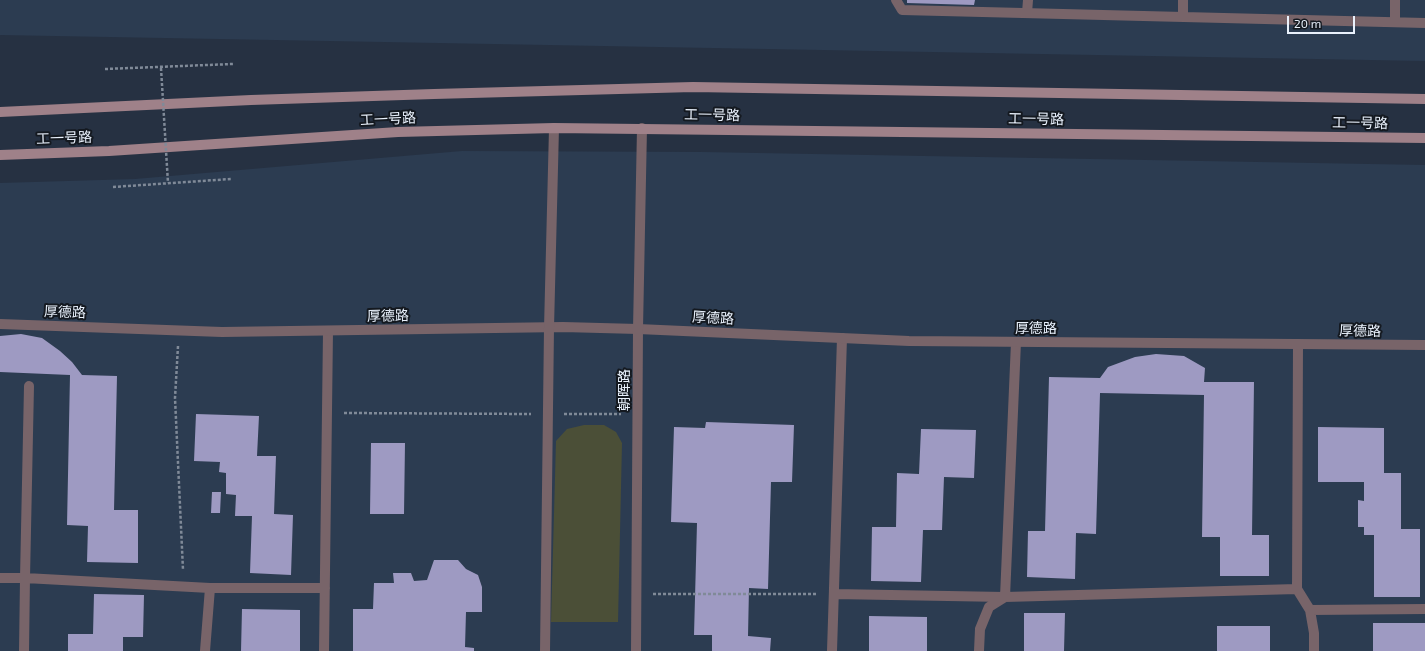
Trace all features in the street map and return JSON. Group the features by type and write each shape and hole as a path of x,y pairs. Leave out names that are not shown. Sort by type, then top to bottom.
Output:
{"main road":[{"name":"工一号路","path":"0,112 434,94 693,87 1425,99"},
{"name":"工一号路","path":"0,155 109,151 398,132 554,128 1425,138"}],"street":[{"path":"896,0 902,10 1425,23"},
{"path":"1028,0 1028,14"},
{"path":"1182,17 1183,0"},
{"path":"1395,0 1395,22"},
{"path":"545,651 549,328 554,128"},
{"name":"朝晖路","path":"636,651 637,415 642,128"},
{"name":"厚德路","path":"0,324 222,332 549,328 638,329 909,341 1425,345"},
{"path":"324,651 328,331"},
{"path":"832,651 842,338"},
{"path":"1005,598 1016,342"},
{"path":"1298,344 1297,588 1310,610 1314,633 1314,651"},
{"path":"24,651 29,386"},
{"path":"0,578 210,588 325,588"},
{"path":"205,651 210,588"},
{"path":"834,594 1005,598 1297,588"},
{"path":"978,651 980,629 989,606 1005,598"},
{"path":"1310,610 1425,609"}],"path":[{"path":"105,69 233,64"},
{"path":"161,68 168,183"},
{"path":"113,187 231,179"},
{"path":"179,331 175,398 183,587"},
{"path":"327,413 637,415"},
{"path":"636,594 834,594"}],"shaded area":[{"path":"0,0 1425,0 1425,61 0,35"},
{"path":"462,151 702,152 1425,165 1425,651 0,651 0,183 135,179"}],"green space":[{"path":"584,425 604,425 616,432 622,443 618,622 551,622 556,441 567,429"}],"building":[{"path":"907,0 975,0 974,5 907,3"},
{"path":"21,334 42,338 72,362 82,375 117,376 114,510 138,510 138,563 87,562 88,526 67,525 70,375 0,372 0,336"},
{"path":"1156,354 1184,356 1205,368 1204,382 1254,382 1252,535 1269,535 1269,576 1220,576 1220,537 1202,537 1204,395 1100,393 1096,534 1076,533 1075,579 1027,577 1028,531 1045,531 1049,377 1100,378 1108,367 1135,357"},
{"path":"196,414 259,416 257,456 276,456 274,514 293,515 291,575 250,573 252,516 235,516 236,495 226,494 226,473 219,472 220,462 194,461"},
{"path":"706,422 794,425 792,482 771,482 768,589 749,588 748,636 771,638 770,651 712,651 712,635 694,635 697,523 671,522 674,427 705,428"},
{"path":"1318,427 1384,428 1384,473 1401,473 1401,529 1420,529 1420,597 1374,597 1374,535 1364,535 1364,527 1358,527 1358,500 1364,501 1364,482 1318,482"},
{"path":"921,429 976,430 974,478 944,477 942,530 923,530 921,582 871,581 872,527 896,527 897,473 919,474"},
{"path":"371,443 405,443 404,514 370,514"},
{"path":"212,492 221,492 220,513 211,513"},
{"path":"434,560 458,560 466,569 478,575 482,587 482,612 466,612 465,647 474,648 474,651 353,651 353,609 373,609 374,583 394,583 393,573 411,573 414,581 427,580"},
{"path":"94,594 144,595 143,637 123,637 123,651 68,651 68,634 93,634"},
{"path":"242,609 300,610 300,651 241,651"},
{"path":"1024,613 1065,613 1064,651 1024,651"},
{"path":"869,616 927,617 927,651 869,651"},
{"path":"1373,623 1425,623 1425,651 1373,651"},
{"path":"1217,626 1270,626 1270,651 1217,651"}]}
